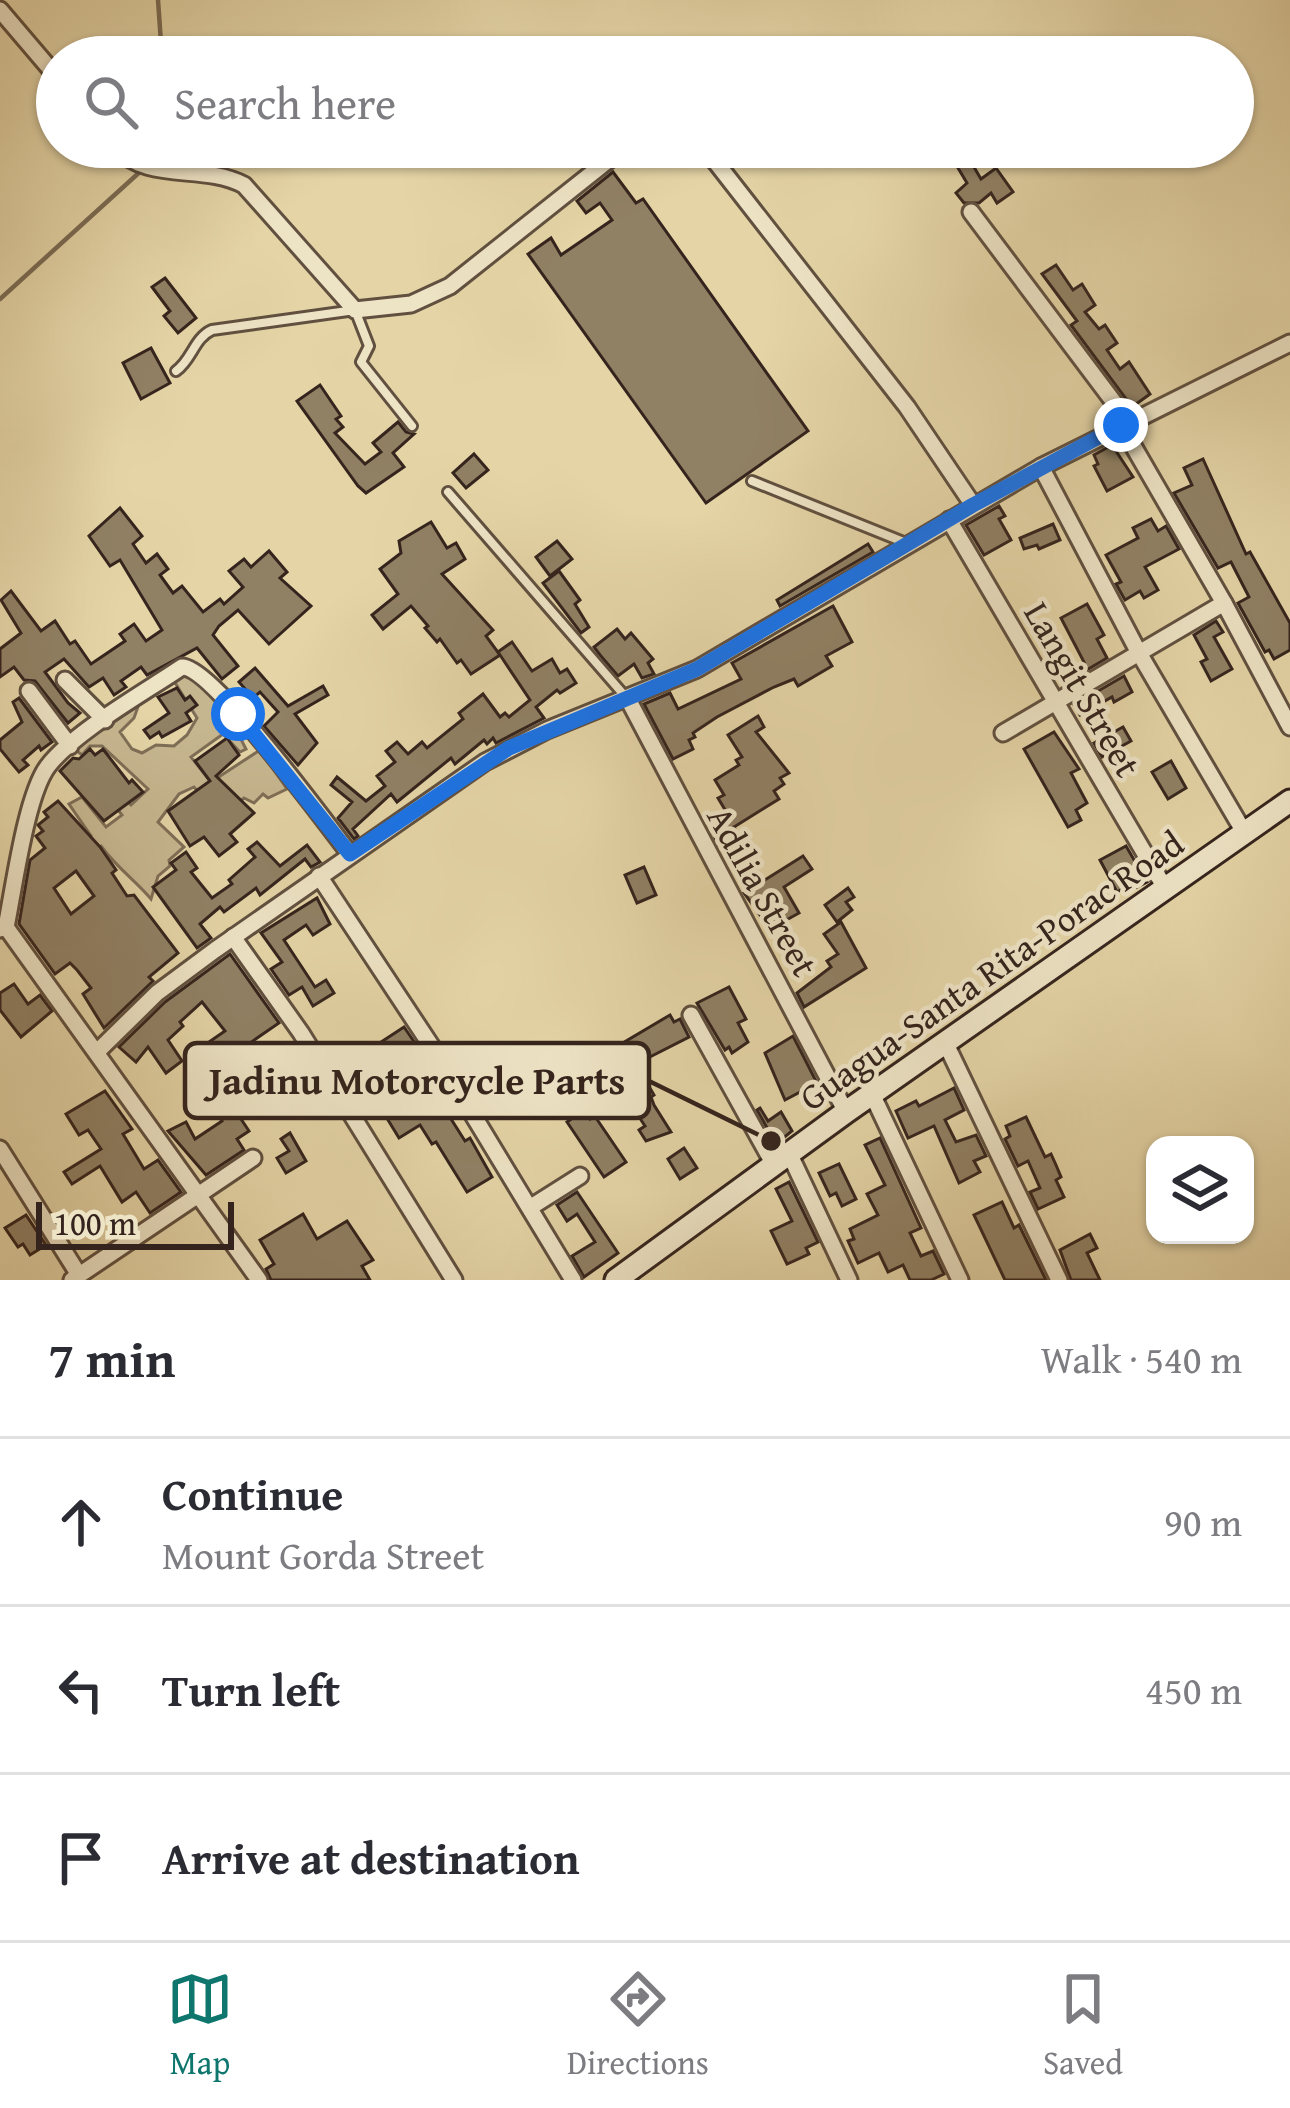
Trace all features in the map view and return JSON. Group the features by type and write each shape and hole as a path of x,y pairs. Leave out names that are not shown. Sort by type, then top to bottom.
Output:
{"main road":[{"name":"Guagua-Santa Rita-Porac Road","path":"616,1280 781,1158 1290,801"}],"street":[{"path":"0,10 36,52"},
{"path":"156,168 220,175 244,185 356,310 411,304 451,286 600,168"},
{"path":"720,168 907,407 973,505"},
{"path":"971,212 1125,423 1290,727"},
{"path":"98,1051 158,993 233,937 509,748 697,669 1040,467 1290,343"},
{"path":"1040,467 1139,653 1244,832"},
{"name":"Langit Street","path":"949,520 1165,888"},
{"path":"1004,734 1224,602"},
{"path":"259,1280 98,1051 3,928 41,778 52,761 182,667 195,669 238,714 350,854"},
{"path":"64,680 105,720"},
{"path":"29,692 70,746"},
{"name":"Adilia Street","path":"628,699 846,1112"},
{"path":"319,877 573,1280"},
{"path":"233,937 302,1033 454,1280"},
{"path":"692,1015 781,1158 849,1280"},
{"path":"946,1044 1059,1280"},
{"path":"872,1094 960,1280"},
{"path":"0,1150 75,1277 253,1158"},
{"path":"531,1207 580,1176"}],"lane":[{"path":"176,370 212,330 356,310 369,346 361,362 412,426"},
{"path":"752,482 908,544"},
{"path":"448,492 628,699"}],"shaded area":[{"path":"188,670 230,718 246,749 240,752 223,734 191,757 211,782 260,750 287,789 268,798 263,794 254,803 244,798 230,810 194,787 179,794 158,822 184,847 158,876 151,899 101,846 90,851 84,844 91,836 69,804 82,797 106,827 122,815 111,801 120,794 131,805 148,789 102,746 90,746 82,755 73,748 122,711 139,704 134,718 120,732 132,749 142,753 156,745 174,746 197,718 174,681"}],"building":[{"path":"958,168 975,168 981,179 996,168 1013,192 997,203 991,193 979,203 964,203 956,193 967,183"},
{"path":"613,172 636,203 643,199 808,431 706,503 528,254 551,238 561,255 612,220 600,203 586,213 577,201"},
{"path":"1056,265 1073,290 1082,284 1095,305 1085,312 1099,329 1105,325 1117,343 1107,350 1120,369 1129,362 1150,394 1132,407 1071,325 1077,321 1042,274"},
{"path":"165,278 196,318 178,333 164,316 170,311 152,287"},
{"path":"151,348 170,383 141,399 123,363"},
{"path":"320,385 341,416 336,419 343,427 335,433 365,464 381,452 373,443 398,422 414,434 393,453 404,467 366,493 297,401"},
{"path":"1112,445 1133,477 1107,491 1094,466 1098,464 1094,455"},
{"path":"474,454 488,470 466,488 453,473"},
{"path":"1203,459 1246,554 1250,552 1290,623 1290,650 1274,659 1269,650 1265,652 1238,603 1249,597 1231,562 1218,568 1174,493 1192,485 1184,468"},
{"path":"999,506 1005,516 999,519 1011,540 984,555 966,525"},
{"path":"120,508 142,536 133,544 146,563 157,554 168,569 160,575 173,593 182,586 203,612 220,599 224,604 243,587 229,571 244,559 251,567 269,551 287,572 280,578 311,606 269,644 238,610 213,635 238,666 222,679 197,648 147,675 141,667 121,681 126,687 114,695 103,678 89,687 64,659 45,672 80,713 68,723 35,681 24,680 14,667 0,677 0,649 21,633 1,600 11,591 41,631 55,621 91,664 125,641 120,634 134,624 146,641 162,630 120,560 110,566 89,536"},
{"path":"1151,519 1158,531 1166,526 1179,549 1145,567 1158,590 1144,598 1140,591 1125,600 1106,555 1138,538 1133,528"},
{"path":"431,522 447,548 456,543 465,559 442,574 493,630 486,636 500,655 471,674 440,639 437,642 411,606 383,629 372,615 398,594 380,569 401,553 399,541"},
{"path":"1053,524 1060,540 1039,549 1037,545 1024,549 1020,538"},
{"path":"557,541 572,559 550,576 536,557"},
{"path":"868,544 873,552 780,606 777,600"},
{"path":"559,571 580,600 575,604 589,627 581,633 543,583"},
{"path":"1087,604 1104,635 1097,639 1107,658 1068,681 1064,672 1084,662 1061,618"},
{"path":"833,606 852,642 826,656 832,666 798,686 794,679 717,717 693,733 695,737 689,740 693,749 673,759 644,704 670,693 678,709 741,679 732,663"},
{"path":"1216,621 1223,632 1214,637 1232,669 1211,681 1201,662 1207,659 1194,635"},
{"path":"617,629 625,639 631,633 653,659 648,663 654,674 642,678 634,664 618,676 600,655 594,647"},
{"path":"512,642 532,671 552,659 560,673 567,669 576,683 560,693 557,690 536,707 544,718 496,743 493,738 487,744 484,740 455,764 451,758 397,802 391,794 353,829 358,836 354,839 338,818 352,802 331,785 337,777 366,801 385,786 377,776 395,762 386,751 397,742 408,754 422,742 427,748 463,719 459,713 483,694 500,717 505,713 509,717 530,700 498,652"},
{"path":"255,668 288,706 323,686 328,695 295,714 317,743 298,765 264,726 278,712 260,692 253,698 239,682"},
{"path":"1124,676 1132,692 1080,715 1074,705"},
{"path":"177,688 185,700 190,696 197,705 186,713 191,721 162,737 159,732 150,738 144,730 169,713 158,697"},
{"path":"19,698 52,742 23,760 28,765 19,772 0,749 0,740 22,722 13,702"},
{"path":"758,716 764,727 756,732 789,773 780,778 784,784 774,791 779,799 734,827 737,833 718,844 713,834 725,826 720,817 727,813 715,780 739,765 736,760 742,757 728,735"},
{"path":"1123,727 1131,741 1102,757 1094,743"},
{"path":"1054,732 1079,769 1071,773 1087,803 1076,810 1081,820 1068,827 1024,749"},
{"path":"227,738 239,755 216,776 254,813 230,834 237,842 219,856 204,837 190,846 168,811 210,781 195,761"},
{"path":"90,749 95,755 103,749 129,783 132,780 143,792 104,821 60,771"},
{"path":"1171,761 1186,788 1168,799 1152,772"},
{"path":"58,801 100,847 127,896 134,895 178,953 149,977 153,981 104,1028 83,994 91,988 77,970 70,963 55,974 19,924 30,860 45,848 36,836 43,831 38,825 48,817 44,812","holes":["76,871 94,896 71,914 54,888"]},
{"path":"257,842 280,866 307,845 320,862 311,867 305,859 260,895 256,888 224,912 220,907 200,924 211,938 197,948 153,887 176,870 171,863 186,852 197,868 191,872 212,898 232,884 229,880 255,857 248,849"},
{"path":"1126,846 1147,882 1117,892 1100,860"},
{"path":"803,856 812,869 784,887 799,913 770,929 744,893"},
{"path":"644,867 656,895 637,903 625,875"},
{"path":"848,888 854,897 846,902 852,910 837,922 825,905"},
{"path":"317,898 330,924 313,935 306,925 284,940 315,987 326,980 334,993 313,1006 302,987 289,995 271,969 282,962 261,933"},
{"path":"841,922 866,968 804,1007 797,993 831,967 827,961 838,954 824,934"},
{"path":"230,954 279,1023 247,1045 264,1068 242,1083 254,1102 237,1113 249,1131 237,1139 244,1150 206,1175 168,1131 186,1122 195,1139 222,1121 212,1105 227,1096 226,1091 199,1049 225,1031 202,1002 168,1040 182,1061 166,1073 148,1047 136,1062 119,1047 165,1002"},
{"path":"14,984 28,1004 40,995 52,1011 21,1037 0,1010 0,993"},
{"path":"729,987 746,1019 738,1023 748,1042 732,1053 729,1047 725,1050 697,1003"},
{"path":"670,1015 674,1022 680,1019 689,1037 636,1064 671,1132 646,1141 639,1130 645,1126 612,1077 607,1080 594,1060"},
{"path":"404,1027 417,1046 396,1058 407,1074 362,1109 347,1084 382,1063 372,1048"},
{"path":"793,1036 817,1083 785,1100 765,1053"},
{"path":"954,1088 964,1110 945,1120 956,1142 976,1135 986,1156 974,1161 980,1172 959,1183 934,1126 908,1138 896,1111 916,1101 919,1106"},
{"path":"432,1089 465,1141 470,1138 492,1177 467,1192 420,1125 399,1138 385,1115"},
{"path":"105,1091 132,1129 123,1134 144,1169 158,1160 181,1192 150,1213 136,1192 122,1202 100,1166 72,1184 64,1172 101,1149 88,1130 79,1135 66,1114"},
{"path":"760,1108 768,1121 781,1112 792,1131 776,1144"},
{"path":"580,1113 590,1119 594,1115 626,1162 604,1177 567,1122"},
{"path":"1026,1117 1045,1157 1051,1154 1064,1197 1038,1209 1030,1192 1040,1188 1028,1161 1018,1166 1005,1139 1010,1136 1006,1126"},
{"path":"290,1133 306,1161 286,1173 277,1158 289,1151 281,1139"},
{"path":"880,1138 921,1228 910,1233 921,1256 933,1251 944,1274 931,1280 910,1280 903,1265 888,1272 879,1253 858,1263 848,1241 854,1239 850,1229 878,1215 867,1194 885,1185 865,1145"},
{"path":"684,1148 697,1168 680,1179 668,1159"},
{"path":"839,1164 856,1199 842,1206 836,1193 830,1196 819,1173"},
{"path":"789,1182 818,1242 806,1248 809,1254 787,1264 771,1231 792,1221 776,1189"},
{"path":"577,1192 618,1253 584,1277 572,1256 595,1242 577,1214 567,1221 557,1205"},
{"path":"1002,1202 1046,1280 1005,1280 974,1215"},
{"path":"303,1214 317,1239 347,1221 373,1260 362,1266 370,1280 271,1280 266,1269 274,1264 260,1240"},
{"path":"26,1215 46,1245 30,1255 5,1228"},
{"path":"1090,1234 1097,1248 1087,1253 1100,1280 1071,1280 1060,1250"}],"waterway":[{"path":"158,0 161,36"},
{"path":"0,299 142,170"}],"place":[{"name":"Jadinu Motorcycle Parts","path":"771,1141"}],"route":[{"path":"238,714 350,854 509,748 697,669 973,505 1121,425"}]}
